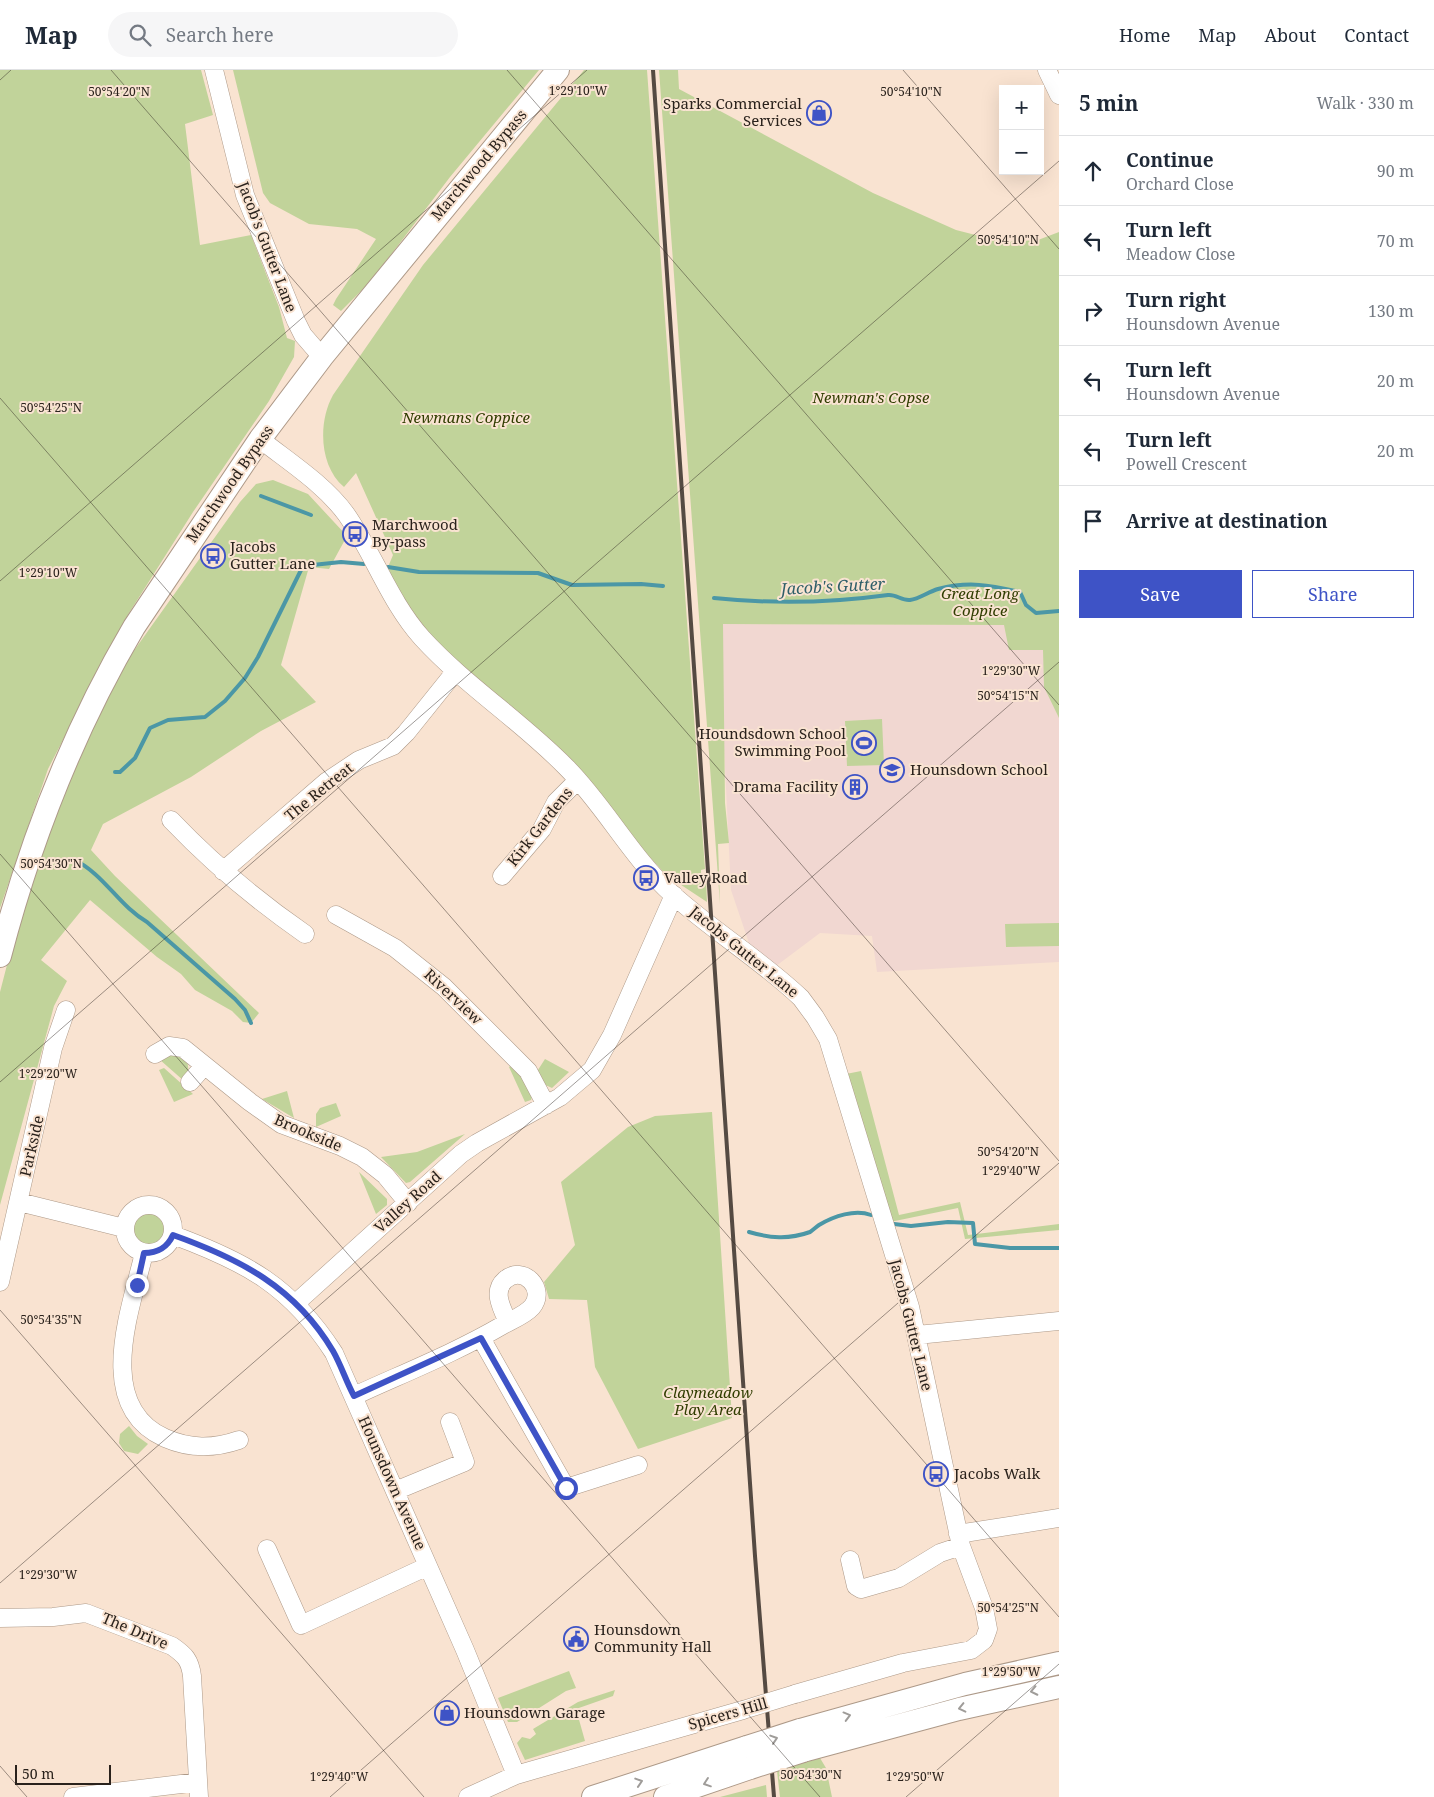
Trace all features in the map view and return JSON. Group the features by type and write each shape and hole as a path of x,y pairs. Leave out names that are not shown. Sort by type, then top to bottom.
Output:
{"main road":[{"name":"Marchwood Bypass","path":"0,956 20,882 47,810 75,741 117,655 179,558 260,439 322,357 558,70"},
{"path":"593,1797 749,1758 1004,1675 1059,1663"},
{"path":"802,1740 1059,1686"},
{"path":"665,1797 749,1758"}],"street":[{"name":"Jacob's Gutter Lane","path":"214,70 245,195 296,321 303,334 322,357"},
{"path":"1046,70 1059,95"},
{"name":"Jacobs Gutter Lane","path":"260,439 307,476 344,512 365,545 394,602 422,638 455,672 552,754 578,780 645,866 674,896 791,988 809,1007 822,1028 838,1069 917,1335 959,1540 988,1621 987,1636"},
{"name":"The Retreat","path":"222,871 332,778 359,760 392,746 406,733 455,672"},
{"name":"Kirk Gardens","path":"502,876 542,829 556,802 578,780"},
{"path":"171,820 222,871 258,901 305,934"},
{"name":"Valley Road","path":"296,1303 477,1143 546,1105 580,1082 600,1058 674,896"},
{"name":"Riverview","path":"336,915 395,948 444,987 528,1071 546,1105"},
{"name":"Parkside","path":"0,1282 53,1048 66,1010"},
{"name":"Brookside","path":"155,1054 163,1048 176,1046 190,1053 260,1110 281,1124 340,1146 362,1157 384,1174 408,1203"},
{"path":"190,1082 204,1066"},
{"path":"19,1202 124,1228"},
{"path":"144,1204 152,1204 167,1212 174,1226 173,1235 165,1247 152,1253 144,1253 130,1244 124,1228 130,1213 144,1204"},
{"name":"Hounsdown Avenue","path":"173,1235 246,1266 266,1278 296,1303 334,1352 428,1566 516,1775"},
{"path":"144,1253 121,1352 123,1382 136,1414 157,1435 185,1446 215,1447 239,1440"},
{"path":"917,1335 1059,1321"},
{"path":"354,1396 481,1338 508,1322"},
{"path":"481,1338 566,1488 638,1465"},
{"path":"395,1490 465,1462 450,1422"},
{"path":"850,1560 856,1586 860,1589 899,1578 959,1540 1059,1518"},
{"path":"267,1549 301,1624 428,1566"},
{"name":"The Drive","path":"0,1618 53,1617 86,1613 99,1616 172,1646 184,1654 191,1666 198,1790"},
{"name":"Spicers Hill","path":"468,1797 516,1775 903,1663 971,1650 981,1644 987,1636"},
{"path":"73,1797 198,1790"}],"shaded area":[{"name":"Hounsdown School","path":"718,624 1004,625 1059,650 1059,962 877,972 872,936 820,933 776,966 749,943 731,890"}],"green space":[{"path":"0,70 201,70 213,115 185,124 200,245 251,235 279,307 287,338 295,341 294,357 269,401 193,512 129,613 95,678 48,769 0,908"},
{"path":"233,70 539,70 450,177 371,281 341,311 333,305 376,239 357,229 309,224 270,203 263,193"},
{"name":"Newmans Coppice","path":"584,70 647,70 705,869 701,870 701,880 706,880 707,902 666,875 626,832 567,755 533,729 429,636 398,592 388,567 393,555 356,473 344,487 330,468 324,443 323,430 325,418 333,395 423,265"},
{"name":"Newman's Copse","path":"659,70 678,70 679,89 873,193 956,230 1003,242 1038,240 1059,232 1059,718 1044,687 1043,650 1009,650 1004,625 723,624 725,803 729,843 718,844 720,904"},
{"path":"273,480 308,494 347,536 329,569 309,567 281,665 316,702 261,731 191,777 103,824 91,850 115,876 259,1013 251,1023 243,1022 232,1011 195,990 181,974 157,957 90,900 41,960 67,981 54,1006 0,1205 0,992 30,876 113,680 240,502 256,484"},
{"name":"Houndsdown School Swimming Pool","path":"882,719 884,765 847,766 845,721"},
{"path":"1059,923 1059,946 1006,947 1005,924"},
{"path":"174,1052 187,1059 189,1074 184,1081 159,1059"},
{"path":"545,1059 569,1072 552,1088 541,1083 536,1073"},
{"path":"513,1064 533,1093 531,1100 525,1102 509,1067"},
{"path":"164,1068 193,1094 174,1102 159,1070"},
{"path":"861,1071 899,1215 960,1202 968,1235 1059,1224 1059,1230 965,1239 958,1208 890,1222 846,1074"},
{"path":"287,1091 294,1118 262,1099"},
{"path":"336,1103 341,1116 316,1127 316,1114 320,1108"},
{"name":"Claymeadow Play Area","path":"712,1112 732,1418 638,1449 595,1367 587,1300 549,1299 544,1282 575,1245 561,1182 628,1127 655,1116"},
{"path":"465,1134 410,1182 406,1183 381,1157 417,1152"},
{"path":"359,1172 387,1199 387,1205 376,1214"},
{"path":"149,1210 156,1211 161,1215 165,1220 165,1234 161,1239 156,1243 149,1244 142,1243 137,1239 133,1234 132,1227 133,1220 137,1215 142,1211"},
{"path":"129,1426 137,1436 148,1444 138,1454 124,1451 119,1443 120,1434"},
{"path":"569,1671 576,1688 566,1691 517,1722 508,1722 498,1698"},
{"path":"615,1690 613,1696 576,1709 585,1741 525,1760 517,1743 522,1737 530,1739 536,1734 533,1729 578,1702"},
{"path":"820,1758 826,1768 832,1797 780,1797 777,1771"},
{"path":"766,1785 767,1797 720,1797"}],"waterway":[{"path":"261,496 311,515"},
{"name":"Jacob's Gutter","path":"115,772 120,772 135,758 150,728 168,720 205,717 225,701 245,678 258,657 303,566 341,562 364,564"},
{"name":"Jacob's Gutter","path":"388,567 419,572 538,573 572,585 641,584 663,586"},
{"name":"Jacob's Gutter","path":"714,598 801,602 891,595 904,600 910,600 938,589 960,585 979,585 1020,592 1026,605 1036,613 1059,611"},
{"path":"73,859 94,873 128,908 147,922 235,999 245,1010 251,1023"},
{"path":"749,1232 772,1237 802,1235 838,1216 851,1213 871,1215"},
{"path":"894,1224 911,1226 948,1222 973,1223 975,1244 1010,1248 1059,1248"}],"railway":[{"path":"653,70 755,1556 774,1797"}],"place":[{"name":"Sparks Commercial Services","path":"819,113"},
{"name":"Marchwood By-pass","path":"355,534"},
{"name":"Jacobs Gutter Lane","path":"213,556"},
{"name":"Houndsdown School Swimming Pool","path":"864,743"},
{"name":"Hounsdown School","path":"892,770"},
{"name":"Drama Facility","path":"855,787"},
{"name":"Valley Road","path":"646,878"},
{"name":"Jacobs Walk","path":"936,1474"},
{"name":"Hounsdown Community Hall","path":"576,1639"},
{"name":"Hounsdown Garage","path":"447,1713"}],"route":[{"path":"137,1285 144,1253 159,1251 170,1242 173,1235 204,1246 246,1266 266,1278 282,1291 311,1320 334,1352 354,1396 481,1338 566,1488"}],"park label":[{"name":"Great Long Coppice","path":"980,602"}]}
